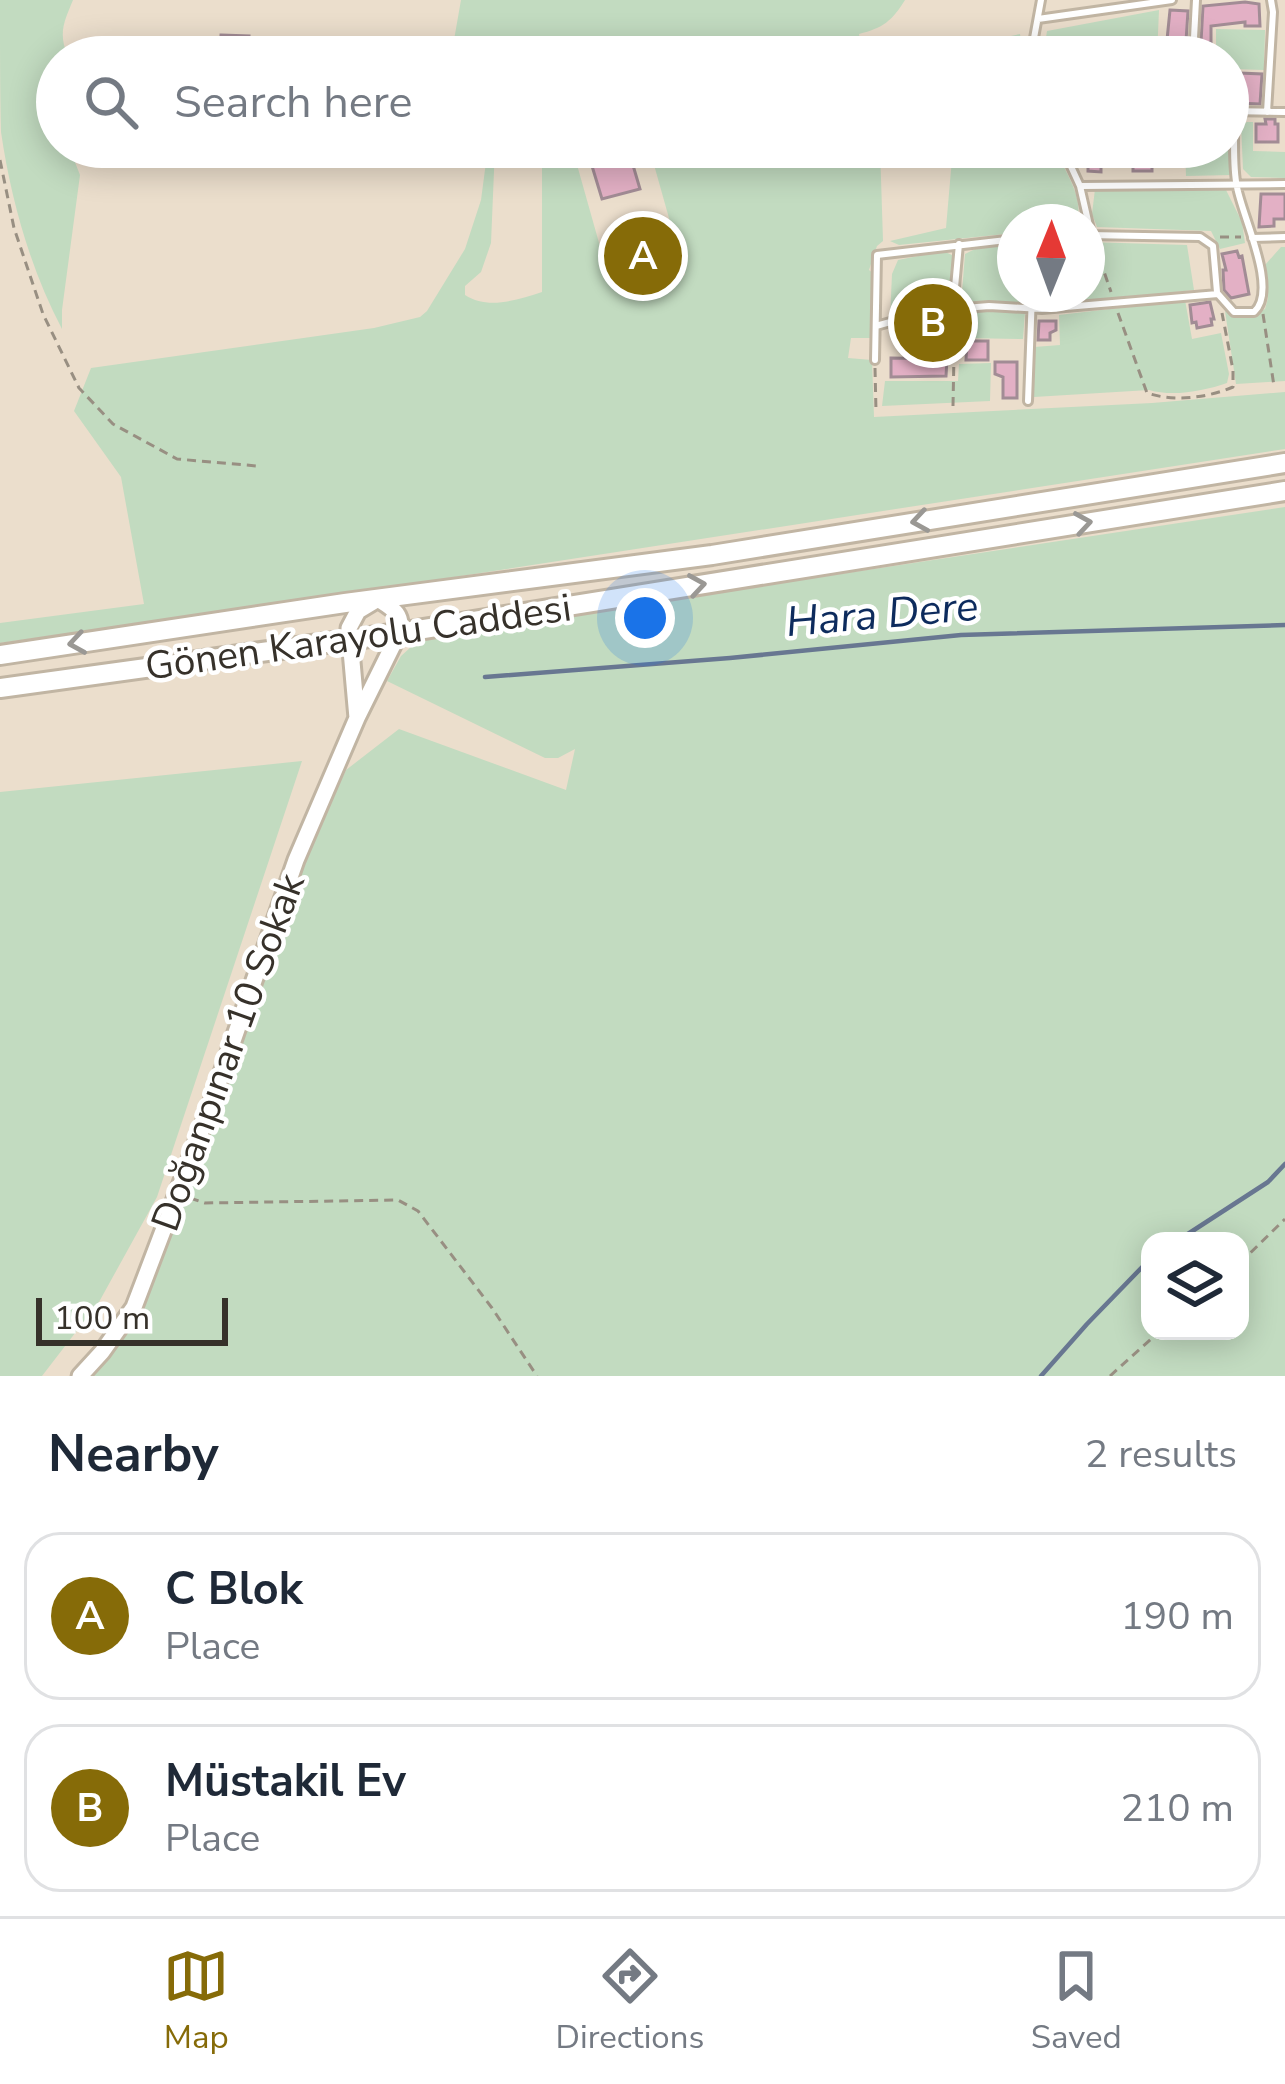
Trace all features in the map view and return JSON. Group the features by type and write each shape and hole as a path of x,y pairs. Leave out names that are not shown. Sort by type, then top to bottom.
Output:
{"highway":[{"name":"Gönen Karayolu Caddesi","path":"0,655 712,555 1285,464"},
{"name":"Gönen Karayolu Caddesi","path":"0,688 399,633 1285,491"}],"street":[{"path":"357,718 348,639 355,615 378,599 399,615 399,633"},
{"name":"Doğanpınar 10 Sokak","path":"80,1376 134,1307 209,1110 277,908 357,718 399,633"}],"lane":[{"path":"1034,36 1041,0"},
{"path":"1038,19 1122,3 1172,0"},
{"path":"1194,36 1196,0"},
{"path":"1267,112 1270,0"},
{"path":"1249,112 1285,112"},
{"path":"1072,168 1083,204"},
{"path":"1105,234 1200,236 1213,246 1218,294 1234,312 1254,312 1262,306 1264,293 1235,168"},
{"path":"1080,186 1285,184"},
{"path":"1252,238 1285,237"},
{"path":"875,360 877,255 997,241"},
{"path":"954,346 952,309 959,244"},
{"path":"1105,304 1218,294"},
{"path":"876,326 926,312 997,306"},
{"path":"1028,401 1032,312"}],"path":[{"path":"0,160 14,228 43,314 79,388 113,424 177,459 256,466"},
{"path":"1200,236 1252,238"},
{"path":"1105,277 1147,393 1160,398 1214,394 1233,387 1234,370 1218,294"},
{"path":"1262,306 1274,386"},
{"path":"953,406 954,346"},
{"path":"875,360 876,411"},
{"path":"177,1192 205,1203 398,1200 418,1211 492,1308 536,1376"},
{"path":"1249,1254 1285,1219"},
{"path":"1110,1376 1150,1340"}],"green space":[{"path":"0,0 73,0 63,36 36,36 36,168 77,168 80,175 62,329 31,258 1,132"},
{"path":"461,0 905,0 886,23 859,36 455,36"},
{"path":"1159,10 1158,36 1046,36 1047,31"},
{"path":"1216,29 1265,30 1264,70 1249,70 1249,36 1216,36"},
{"path":"1249,122 1253,122 1253,151 1285,152 1285,178 1251,177 1243,169 1249,168"},
{"path":"485,168 494,168 491,243 481,272 465,286 465,295 483,302 503,302 542,292 542,168 578,168 612,289 685,275 655,168 881,168 883,241 869,270 873,273 871,338 851,338 848,358 872,360 874,417 1285,392 1285,449 0,643 0,623 144,604 121,477 74,411 91,368 374,328 420,317 465,249 481,200"},
{"path":"951,168 1064,168 1076,194 1078,204 997,204 997,235 899,245 890,241 946,228"},
{"path":"1186,168 1232,168 1232,175 1186,176"},
{"path":"1095,189 1226,190 1242,222 1245,243 1220,249 1211,231 1105,227 1105,204 1093,204"},
{"path":"1105,243 1187,245 1194,290 1105,300"},
{"path":"981,246 997,246 997,304 965,304 965,254"},
{"path":"1285,247 1285,381 1236,384 1225,311 1245,316 1265,309 1265,265"},
{"path":"943,251 952,255 948,301 890,318 892,274 898,260"},
{"path":"1185,300 1192,339 1221,333 1227,383 1178,393 1149,390 1034,397 1034,347 1060,345 1059,315"},
{"path":"993,308 1025,312 1023,339 966,338 965,313"},
{"path":"991,363 990,401 882,406 885,381 958,381 959,364"},
{"path":"1285,507 1285,1376 89,1376 140,1310 302,863 346,770 399,729 566,790 575,749 558,758 545,758 387,681 401,656 422,637"},
{"path":"302,761 157,1197 99,1302 42,1376 0,1376 0,792"}],"building":[{"path":"1259,4 1260,26 1245,26 1245,22 1211,26 1211,36 1201,36 1203,6"},
{"path":"1170,10 1188,11 1186,36 1167,36"},
{"path":"1249,73 1262,74 1260,104 1249,104"},
{"path":"1265,119 1278,124 1278,142 1256,142 1256,124 1266,124"},
{"path":"593,168 634,168 640,189 602,199"},
{"path":"1261,194 1285,194 1285,219 1259,227"},
{"path":"656,230 666,263 628,274 618,240"},
{"path":"1237,251 1249,294 1231,298 1224,290 1222,254"},
{"path":"1210,302 1212,325 1197,328 1190,305"},
{"path":"946,319 946,336 918,336 919,322"},
{"path":"1039,321 1056,321 1050,340 1038,340"},
{"path":"967,341 988,341 988,360 966,360"},
{"path":"891,358 947,359 946,376 891,377"},
{"path":"995,362 1017,362 1017,398 1003,398 1003,377 995,374"}],"waterway":[{"name":"Hara Dere","path":"485,677 961,635 1285,625"},
{"name":"Hara Dere","path":"1191,1232 1268,1182 1285,1164"},
{"name":"Hara Dere","path":"1041,1376 1141,1268"}],"place":[{"name":"C Blok","path":"643,256"},
{"name":"Müstakil Ev","path":"933,323"}]}
